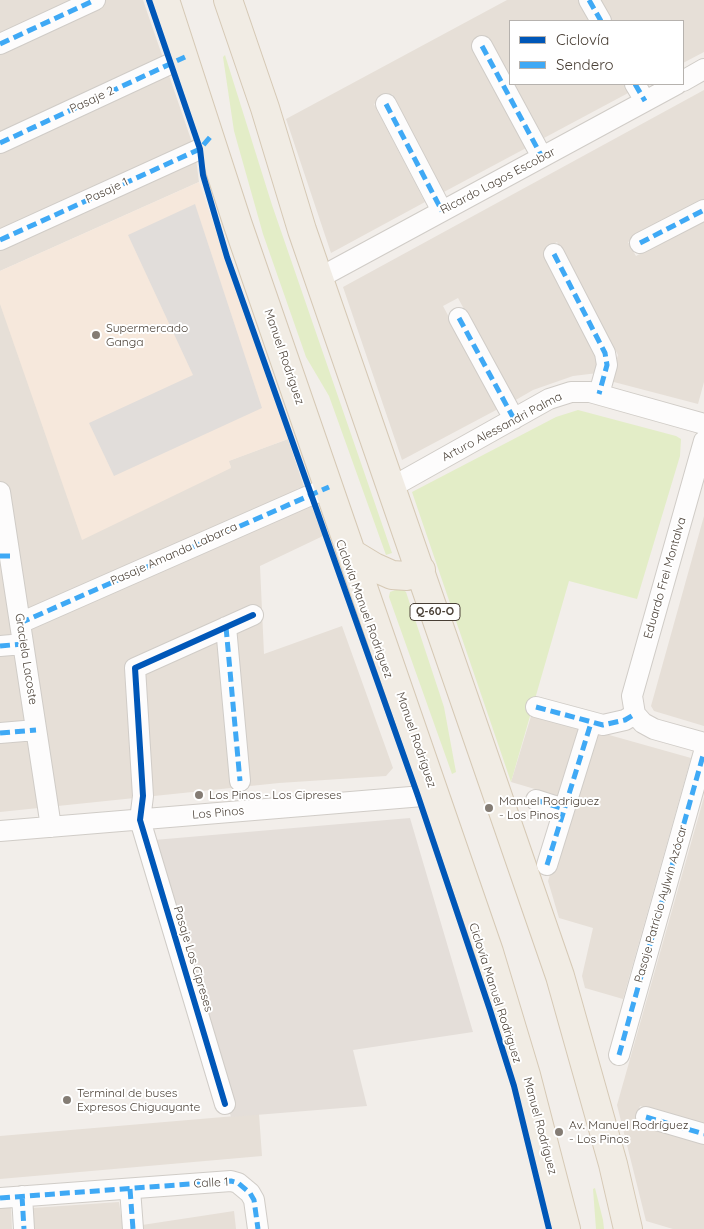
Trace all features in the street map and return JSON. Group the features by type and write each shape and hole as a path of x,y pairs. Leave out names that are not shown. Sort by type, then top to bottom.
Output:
{"main road":[{"name":"Manuel Rodríguez","path":"165,0 211,136 238,225 352,552 506,1006 566,1229"},
{"name":"Q-60-O","path":"228,0 319,278 563,984 610,1155 628,1229"},
{"path":"352,552 374,567 392,575 407,576 421,570"}],"street":[{"path":"0,44 96,0"},
{"path":"589,0 600,20"},
{"path":"482,46 542,157"},
{"name":"Pasaje 2","path":"0,143 185,58"},
{"path":"684,80 704,69"},
{"path":"636,85 645,102"},
{"name":"Ricardo Lagos Escobar","path":"319,278 675,85"},
{"path":"386,104 442,211"},
{"name":"Pasaje 1","path":"0,240 200,149 211,136"},
{"path":"640,243 704,210"},
{"path":"554,254 605,353 607,365 599,394"},
{"path":"459,318 514,419"},
{"name":"Arturo Alessandri Palma","path":"392,487 559,394 580,391 599,394 704,424"},
{"name":"Eduardo Frei Montalva","path":"635,714 632,703 633,689 704,441"},
{"name":"Pasaje Amanda Labarca","path":"20,623 329,486"},
{"name":"Graciela Lacoste","path":"0,492 5,556 20,623 51,827"},
{"path":"140,820 143,796 135,668 253,615"},
{"path":"226,627 240,781"},
{"path":"0,646 23,644"},
{"path":"536,707 591,722 614,724 635,714 648,727 704,743"},
{"path":"547,865 591,722"},
{"path":"0,733 36,730"},
{"name":"Pasaje Patricio Aylwin Azócar","path":"619,1055 704,752"},
{"name":"Los Pinos","path":"0,831 435,795"},
{"path":"536,800 564,808"},
{"name":"Pasaje Los Cipreses","path":"140,820 224,1104"},
{"path":"646,1117 704,1134"},
{"name":"Calle 1","path":"130,1189 223,1181 238,1183 250,1192 254,1200 258,1229"},
{"path":"0,1198 130,1189 133,1229"},
{"path":"22,1196 24,1229"}],"shaded area":[{"path":"0,0 143,0 195,151 199,182 0,271"},
{"path":"507,0 704,0 704,52 684,62 684,20 509,20 509,74 489,38 475,46 528,147 442,193 392,94 374,104 425,202 331,253 286,119"},
{"path":"515,85 643,85 544,138"},
{"path":"704,90 704,202 628,242 636,256 704,220 704,382 698,404 610,381 618,355 557,242 545,249 602,359 598,373 573,376 533,390 514,401 458,298 443,306 498,409 402,460 343,287"},
{"path":"199,182 288,439 229,461 231,468 82,540 0,304 0,271"},
{"path":"195,204 262,408 114,476 89,423 193,375 128,235"},
{"path":"0,301 231,467 228,461 288,439 304,487 297,489 301,498 311,504 323,536 260,566 264,654 342,626 393,768 386,776 279,783 0,812"},
{"path":"704,516 704,726 654,711 651,706"},
{"path":"532,713 583,727 562,797 511,782"},
{"path":"595,731 691,758 623,999 585,988 582,976 593,928 559,918 548,881"},
{"path":"704,797 704,1124 640,1106 634,1123 704,1142 704,1229 673,1229 646,1221 617,1105"},
{"path":"410,818 473,1032 353,1050 367,1106 231,1117 154,840"},
{"path":"259,1114 262,1156 0,1179 0,1136"},
{"path":"119,1202 123,1229 33,1229 32,1208"},
{"path":"11,1207 12,1229 0,1229 0,1208"},
{"path":"234,1211 236,1229 143,1229 142,1225"}],"green space":[{"path":"225,55 272,205 392,553 386,555 329,396 306,357 263,234 234,131 223,57"},
{"path":"578,410 676,436 681,439 680,456 637,599 569,581 511,782 412,492 556,417"},
{"path":"401,588 406,592 444,707 456,772 452,774 389,597 390,592"},
{"path":"595,1188 604,1229 596,1229 593,1189"}],"marked path":[{"path":"0,44 95,0"},
{"path":"589,0 600,20"},
{"path":"482,46 542,157"},
{"path":"0,143 185,57"},
{"path":"636,85 645,101"},
{"path":"386,104 442,211"},
{"path":"0,240 200,149 211,136"},
{"path":"640,243 704,210"},
{"path":"554,254 605,353 607,365 599,394"},
{"path":"459,318 514,419"},
{"path":"20,623 329,487"},
{"path":"0,556 10,556"},
{"path":"226,627 240,781"},
{"path":"0,646 23,644"},
{"path":"536,707 603,725 625,720 635,714"},
{"path":"547,865 591,723"},
{"path":"0,733 36,730"},
{"path":"619,1055 704,752"},
{"path":"536,800 564,809"},
{"path":"646,1117 704,1134"},
{"path":"0,1198 231,1181 238,1183 250,1193 254,1200 258,1229"},
{"path":"130,1189 133,1229"},
{"path":"22,1196 24,1229"}],"cycle path":[{"name":"Ciclovía Manuel Rodriguez","path":"149,0 200,149 203,175 227,257 418,796 490,1010 514,1086 549,1229"},
{"path":"225,1104 140,820 143,796 135,668 253,615"}],"place":[{"name":"Supermercado Ganga","path":"96,335"},
{"name":"Los Pinos - Los Cipreses","path":"199,795"},
{"name":"Manuel Rodriguez - Los Pinos","path":"489,808"},
{"name":"Terminal de buses Expresos Chiguayante","path":"67,1100"},
{"name":"Av. Manuel Rodríguez - Los Pinos","path":"559,1132"}]}
